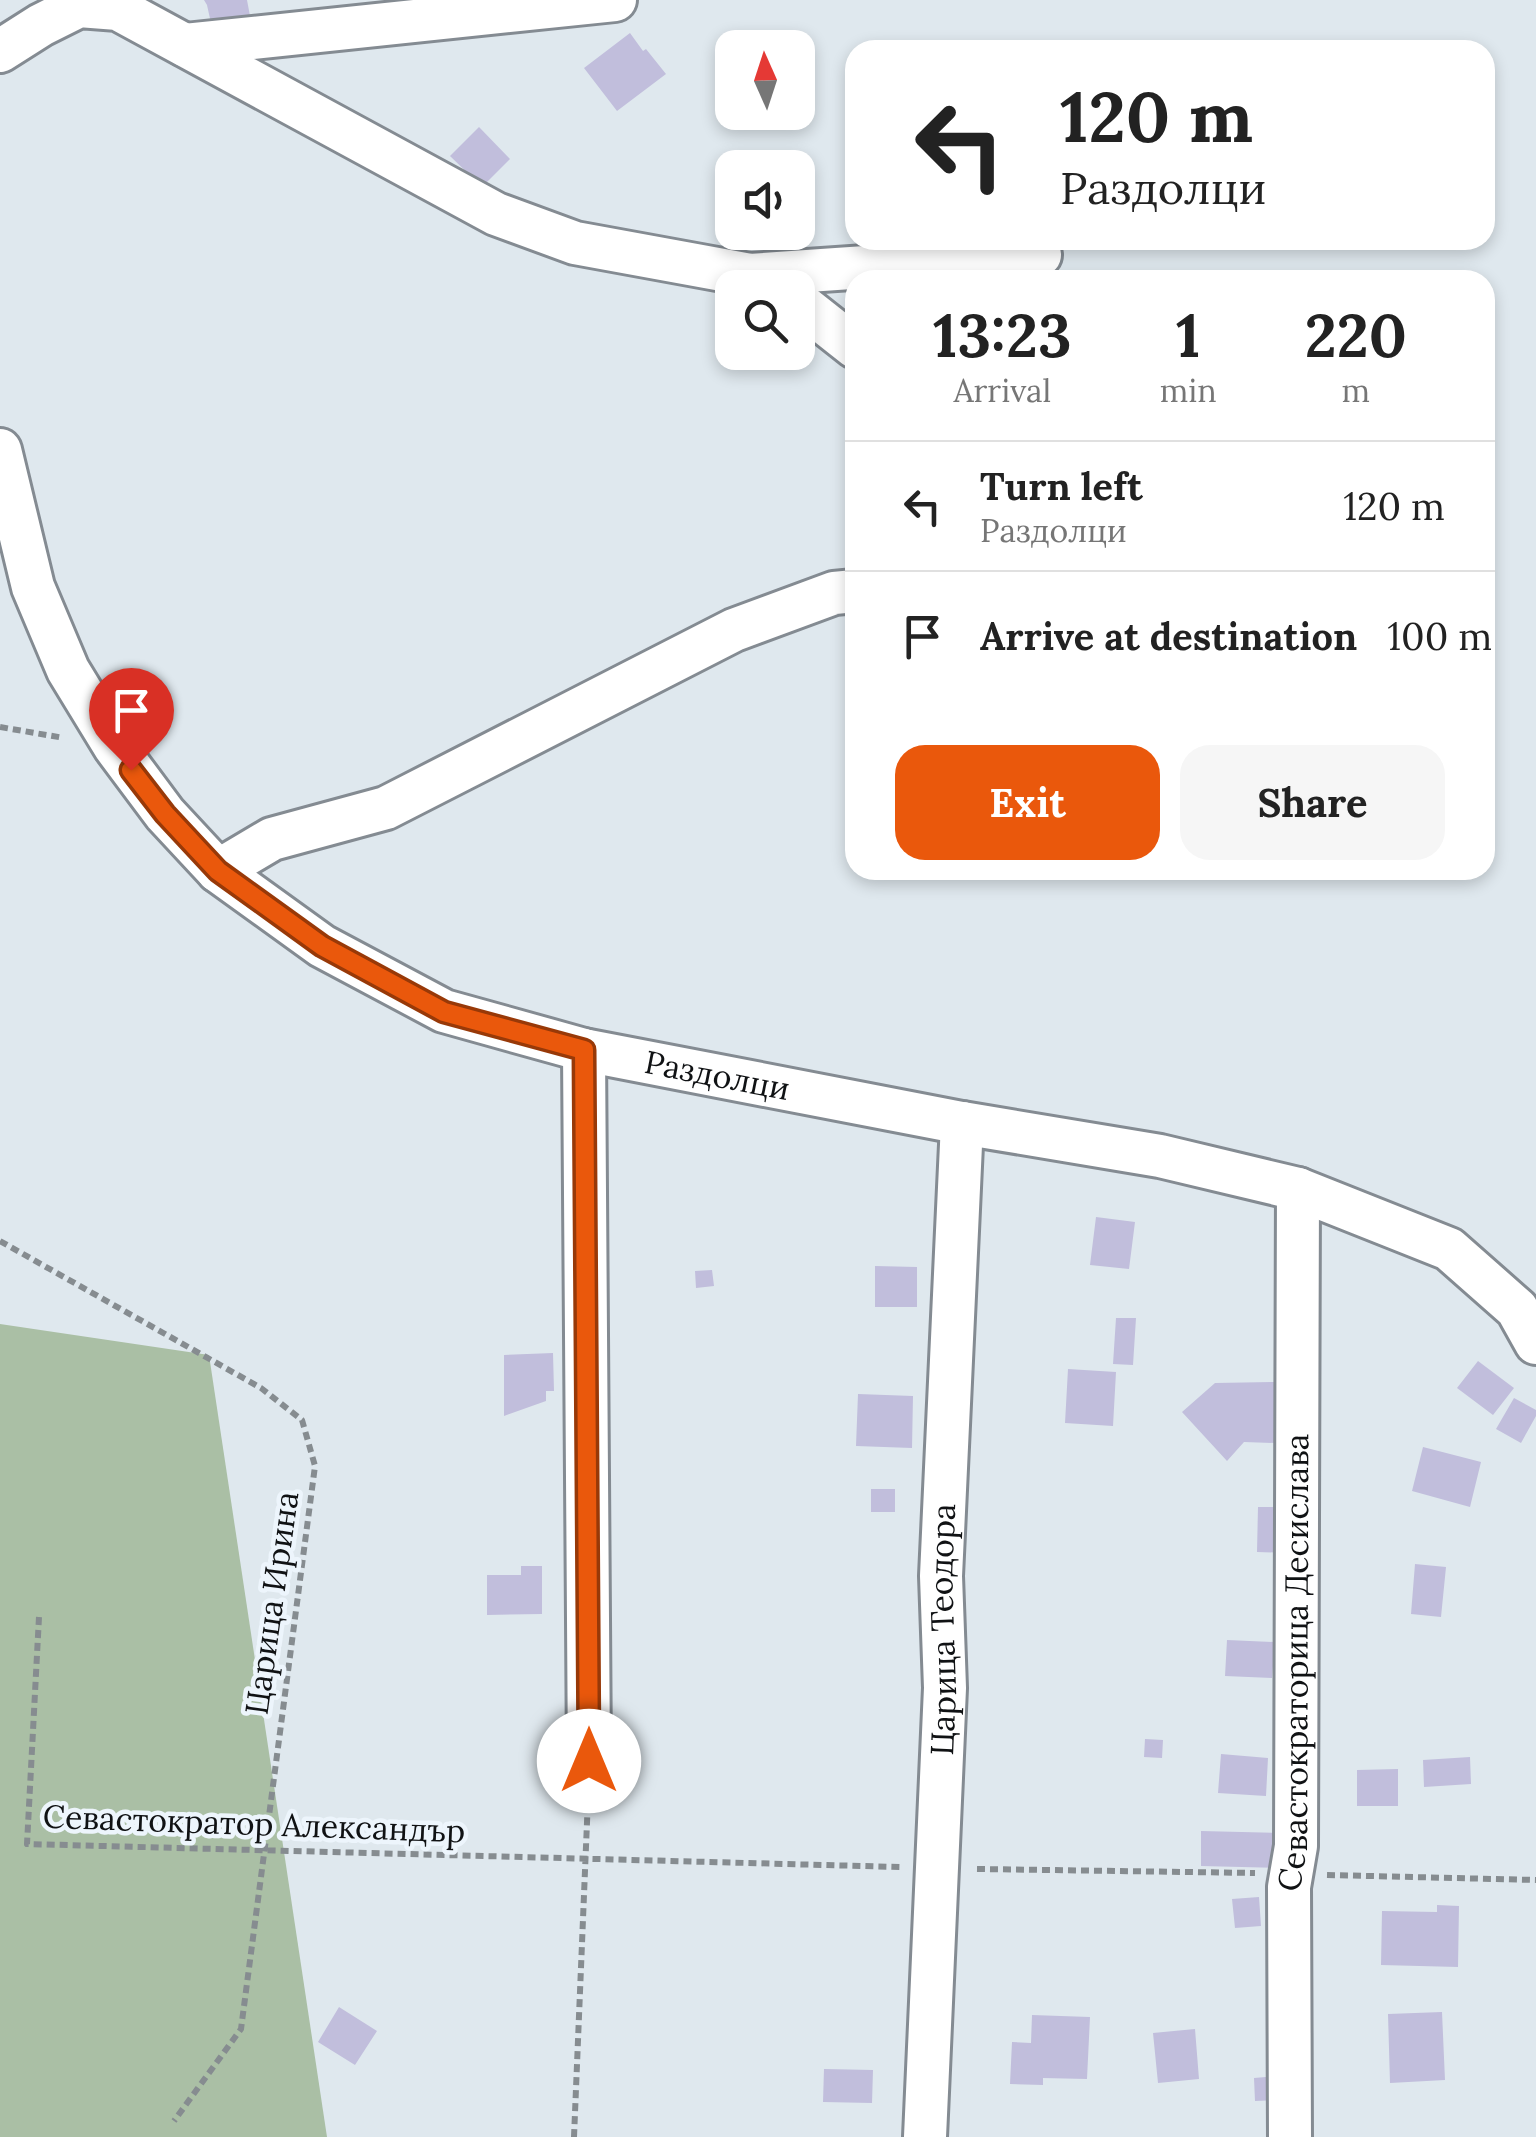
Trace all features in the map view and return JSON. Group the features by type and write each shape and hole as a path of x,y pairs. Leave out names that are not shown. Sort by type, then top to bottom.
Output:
{"street":[{"path":"185,45 615,0"},
{"path":"0,51 78,6 118,8 496,214 575,243 715,272"},
{"path":"875,270 1040,254"},
{"path":"815,276 845,273"},
{"path":"815,315 845,339"},
{"name":"Раздолци","path":"0,450 32,587 68,670 114,747 165,814 218,871 322,946 444,1012 584,1050 962,1124 1160,1156 1298,1189 1448,1249 1517,1310 1536,1343"},
{"path":"218,871 272,838 386,808 734,630 845,592"},
{"path":"584,1050 589,1761"},
{"name":"Царица Теодора","path":"925,2137 945,1688 941,1576 962,1124"},
{"name":"Севастократорица Десислава","path":"1290,2137 1289,1888 1296,1846 1298,1189"}],"path":[{"name":"Царица Ирина","path":"0,1241 261,1388 302,1420 315,1466 241,2028 174,2121"},
{"name":"Севастократор Александър","path":"40,1617 27,1844 585,1859"},
{"path":"574,2137 589,1761"},
{"path":"1291,1874 1536,1880"}],"green space":[{"path":"0,1324 209,1355 327,2137 0,2137"}],"building":[{"path":"204,0 247,0 250,16 211,23"},
{"path":"630,33 666,74 617,111 584,68"},
{"path":"479,127 510,159 482,187 450,156"},
{"path":"1096,1217 1135,1222 1129,1269 1090,1265"},
{"path":"875,1266 917,1267 917,1307 875,1307"},
{"path":"712,1270 714,1286 696,1288 695,1271"},
{"path":"1116,1318 1136,1318 1133,1365 1113,1364"},
{"path":"553,1353 554,1391 546,1391 546,1401 504,1416 504,1355"},
{"path":"1478,1361 1514,1388 1493,1415 1457,1388"},
{"path":"1068,1369 1116,1372 1113,1426 1065,1423"},
{"path":"1274,1382 1275,1443 1244,1442 1227,1461 1182,1412 1215,1383"},
{"path":"858,1394 913,1396 912,1448 856,1446"},
{"path":"1514,1398 1536,1410 1521,1443 1496,1429"},
{"path":"1423,1447 1481,1462 1470,1507 1412,1491"},
{"path":"871,1489 895,1489 895,1512 871,1512"},
{"path":"1258,1507 1294,1507 1293,1553 1257,1552"},
{"path":"1415,1564 1446,1567 1441,1617 1411,1614"},
{"path":"521,1566 542,1566 542,1614 487,1615 487,1575 521,1575"},
{"path":"1227,1640 1275,1642 1272,1678 1225,1676"},
{"path":"1145,1739 1163,1740 1162,1758 1144,1757"},
{"path":"1221,1754 1268,1758 1266,1796 1218,1793"},
{"path":"1470,1757 1471,1784 1424,1787 1423,1760"},
{"path":"1398,1769 1398,1806 1357,1806 1357,1770"},
{"path":"1201,1831 1285,1833 1284,1868 1201,1866"},
{"path":"1259,1897 1261,1926 1235,1928 1232,1899"},
{"path":"1437,1905 1459,1906 1458,1967 1381,1965 1382,1911 1437,1912"},
{"path":"339,2007 377,2031 355,2065 318,2042"},
{"path":"1442,2012 1445,2080 1390,2083 1388,2014"},
{"path":"1032,2015 1090,2017 1087,2079 1043,2078 1043,2085 1010,2084 1012,2042 1031,2043"},
{"path":"1195,2029 1199,2079 1158,2083 1153,2033"},
{"path":"824,2069 873,2070 872,2103 823,2102"},
{"path":"1278,2076 1279,2100 1255,2101 1254,2078"}],"route":[{"path":"131,770 218,871 322,946 444,1012 584,1050 589,1761"}]}
